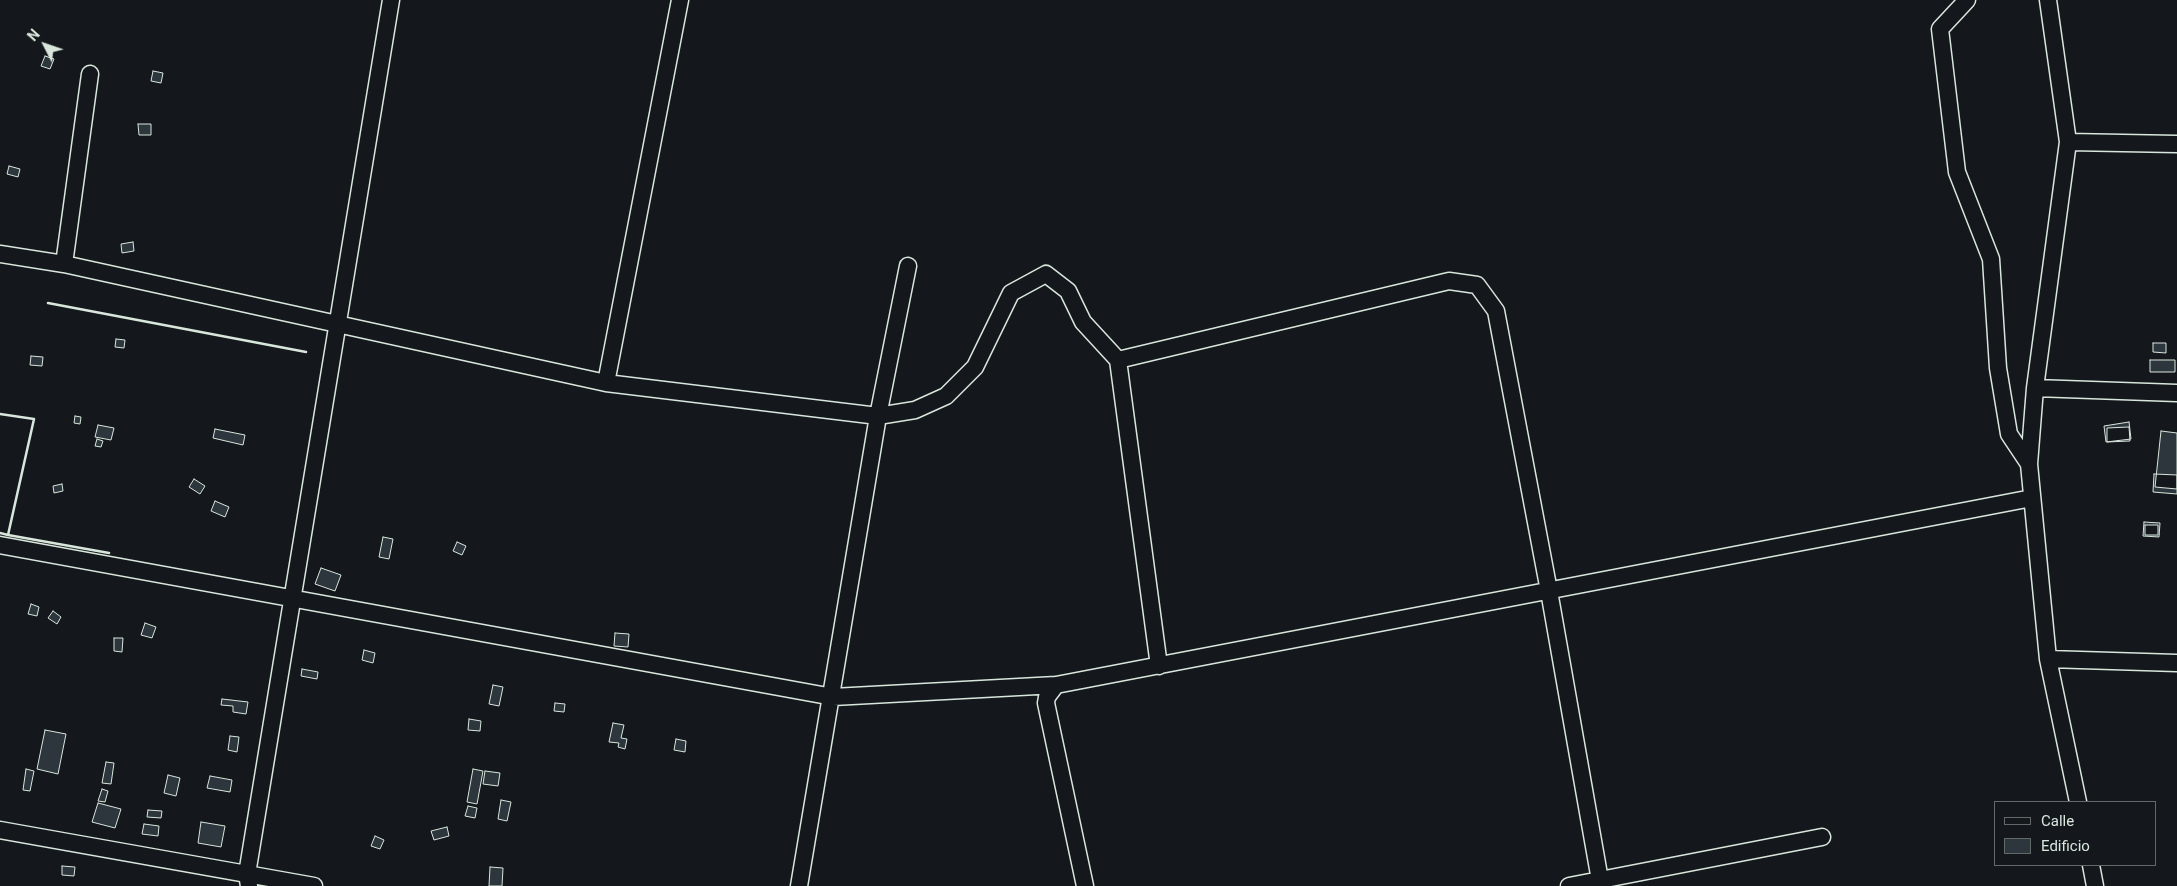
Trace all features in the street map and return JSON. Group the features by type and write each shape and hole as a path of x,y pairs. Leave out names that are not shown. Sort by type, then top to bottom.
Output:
{"street":[{"path":"248,880 291,598 391,0"},
{"path":"606,383 680,0"},
{"path":"1967,0 1940,29 1957,172 1991,259 1998,368 2008,424 2010,434 2029,464"},
{"path":"2048,0 2068,142 2035,388 2029,464 2048,659 2078,801"},
{"path":"64,264 90,74"},
{"path":"2068,142 2177,144"},
{"path":"0,254 64,264 606,383 878,416 915,410 946,396 975,367 1011,293 1046,274 1068,291 1083,322 1118,360 1159,666"},
{"path":"799,886 878,416 908,266"},
{"path":"1118,360 1448,281 1477,286 1496,311 1549,591 1600,883"},
{"path":"2035,388 2177,393"},
{"path":"0,546 832,697 1056,685 2032,498"},
{"path":"2048,659 2177,663"},
{"path":"1056,685 1047,697 1046,703 1085,886"},
{"path":"0,830 248,880 314,886"},
{"path":"1569,886 1600,883 1822,837"},
{"path":"2091,866 2095,886"}],"building":[{"path":"45,56 54,59 50,69 41,66"},
{"path":"153,71 163,73 161,83 151,81"},
{"path":"138,124 151,124 151,135 139,135"},
{"path":"9,166 20,169 18,177 7,174"},
{"path":"133,242 134,251 122,253 121,244"},
{"path":"116,339 125,340 124,348 115,347"},
{"path":"2153,343 2166,343 2166,353 2153,352"},
{"path":"31,356 43,357 42,366 30,365"},
{"path":"2150,360 2175,360 2175,372 2150,372"},
{"path":"75,416 81,417 80,424 74,423"},
{"path":"2129,422 2131,439 2106,442 2104,426"},
{"path":"98,425 114,428 111,440 95,437"},
{"path":"2129,427 2130,441 2107,442 2107,428"},
{"path":"215,429 245,435 243,445 213,438"},
{"path":"2161,431 2177,433 2177,489 2155,487"},
{"path":"97,439 103,441 101,447 95,446"},
{"path":"2154,474 2177,475 2177,494 2153,492"},
{"path":"194,479 205,486 200,494 189,487"},
{"path":"62,484 63,491 54,493 53,486"},
{"path":"215,501 229,507 225,517 211,511"},
{"path":"2144,522 2160,523 2159,537 2143,536"},
{"path":"2145,525 2158,525 2158,535 2145,535"},
{"path":"383,537 393,539 389,559 379,557"},
{"path":"457,542 466,546 462,555 453,551"},
{"path":"321,568 341,575 335,591 315,584"},
{"path":"31,604 39,607 37,616 28,614"},
{"path":"53,611 61,617 57,624 48,618"},
{"path":"145,623 156,627 152,638 141,635"},
{"path":"615,633 629,634 628,647 614,646"},
{"path":"114,638 123,638 122,652 114,651"},
{"path":"364,650 375,653 373,663 362,660"},
{"path":"302,669 318,672 317,679 301,676"},
{"path":"493,685 503,687 499,706 489,704"},
{"path":"222,699 248,702 246,714 233,712 233,706 221,705"},
{"path":"555,703 565,704 564,712 554,711"},
{"path":"469,719 481,721 480,731 468,730"},
{"path":"613,723 624,725 621,738 627,739 625,749 618,747 619,743 609,742"},
{"path":"45,730 66,734 58,774 37,769"},
{"path":"230,736 239,737 237,752 228,750"},
{"path":"676,739 686,741 685,752 674,750"},
{"path":"106,762 114,763 111,784 102,783"},
{"path":"26,769 34,771 30,791 23,790"},
{"path":"473,769 483,771 477,804 467,802"},
{"path":"485,771 500,773 498,786 483,784"},
{"path":"168,775 180,778 176,796 164,793"},
{"path":"210,776 232,780 230,792 207,788"},
{"path":"102,789 108,791 105,802 98,801"},
{"path":"501,800 511,802 507,821 498,819"},
{"path":"98,803 121,809 115,828 92,822"},
{"path":"468,806 477,808 475,818 465,816"},
{"path":"148,810 162,811 161,818 147,817"},
{"path":"201,822 225,826 221,847 198,843"},
{"path":"144,824 159,826 158,836 142,834"},
{"path":"447,827 449,836 434,840 431,831"},
{"path":"375,836 384,840 380,849 371,846"},
{"path":"62,866 75,867 74,876 62,875"},
{"path":"490,867 503,868 502,886 489,886"}],"wall":[{"path":"48,303 306,352"},
{"path":"0,414 34,419 8,535 0,533"},
{"path":"8,535 109,553"}]}
